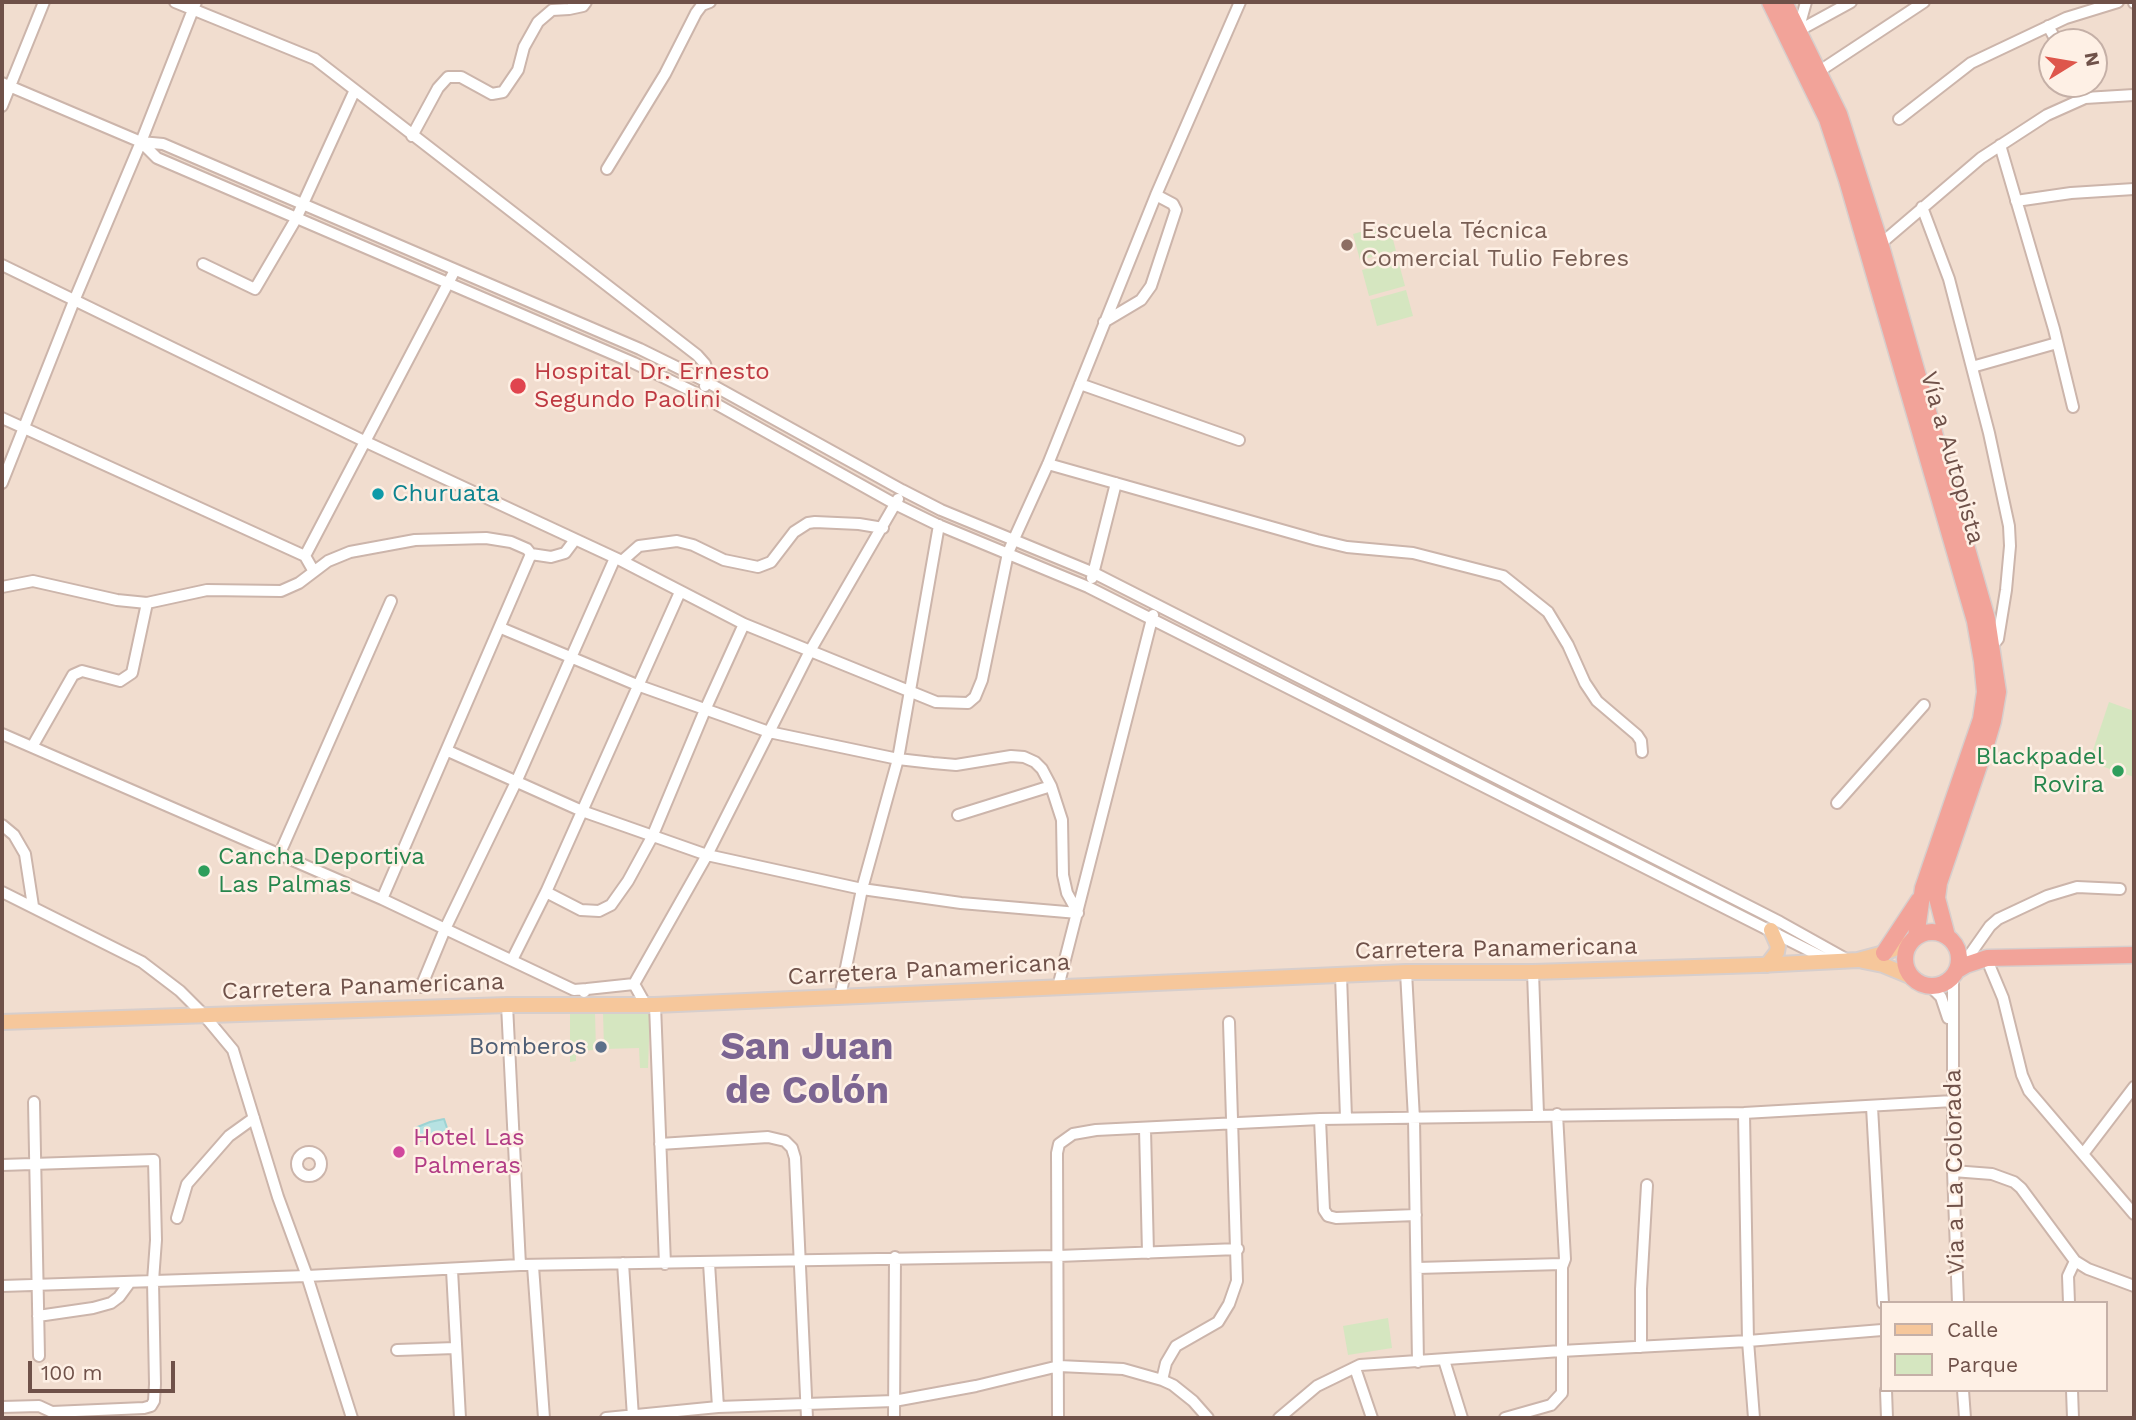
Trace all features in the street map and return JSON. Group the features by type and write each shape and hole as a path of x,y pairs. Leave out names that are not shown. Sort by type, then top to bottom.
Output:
{"highway":[{"name":"Vía a Autopista","path":"1770,2 1827,119 1875,248 1987,619 1998,692 1993,721 1939,883 1937,898 1951,941"},
{"name":"Vía a Autopista","path":"1784,2 1839,114 1975,621 1985,692 1981,719 1922,895 1914,939"},
{"path":"1884,953 1922,895"},
{"path":"1982,956 1942,984 1930,986 1912,977 1905,960 1914,939 1935,932 1982,956 2134,955"},
{"path":"1951,941 1959,958 1954,974"}],"main road":[{"path":"1767,965 1777,952 1771,930"},
{"name":"Carretera Panamericana","path":"2,1022 507,1005 648,1005 1406,972 1533,972 1767,965 1853,960 1884,953 1914,939"},
{"name":"Carretera Panamericana","path":"1853,960 1883,965 1912,977"}],"street":[{"path":"2,106 6,85 44,2"},
{"path":"175,2 195,6 315,59 354,92 697,355 705,364 708,373 707,382 700,395"},
{"path":"412,136 448,77 461,76 492,94 503,92 518,70 524,47 538,22 552,10 583,6 586,2"},
{"path":"607,169 665,74 696,13 702,5 710,2"},
{"path":"2,265 618,560 744,624 936,702 968,703 975,696 982,680 1008,553 1048,464 1156,195 1240,2"},
{"path":"1798,31 1806,2"},
{"path":"1798,31 1851,2"},
{"path":"1818,72 1924,2"},
{"path":"1899,119 1971,63 2066,18 2118,2"},
{"path":"2,484 195,6"},
{"path":"6,85 142,142 163,144 640,349 707,382 941,510 1094,573 1853,960"},
{"path":"203,264 255,289 296,219 354,92"},
{"path":"2108,95 2134,94"},
{"path":"1875,248 1981,158 2047,115 2088,98"},
{"path":"142,142 157,158 634,363 700,395 895,504 1088,587 1830,961"},
{"path":"2000,145 2073,407"},
{"path":"2016,201 2134,189"},
{"path":"1104,322 1141,300 1151,286 1176,209 1173,204 1156,195"},
{"path":"1922,207 1948,279 1972,367 1989,433 2010,536 2000,629 1997,641 1992,646"},
{"path":"305,556 455,270"},
{"path":"1972,367 2057,343"},
{"path":"1080,384 1239,440"},
{"path":"2,418 305,556 313,570"},
{"path":"1048,464 1317,540 1347,547 1413,553 1503,576 1548,611 1568,645 1585,683 1597,701 1637,735 1641,741 1642,752"},
{"path":"1088,587 1094,573 1116,483"},
{"path":"634,984 707,855 810,651 883,528 902,490"},
{"path":"414,985 421,987 445,929 618,560 639,546 677,541 693,545 724,560 758,567 771,562 794,532 808,523 859,523 883,528"},
{"path":"839,997 862,889 898,759 939,525"},
{"path":"2,587 25,581 40,581 117,600 147,603 207,590 281,591 299,583 328,561 350,552 434,538 486,538 511,542 527,549 531,554 551,557 565,553 574,541"},
{"path":"382,899 531,554"},
{"path":"512,960 680,592"},
{"path":"279,853 391,601"},
{"path":"32,747 76,673 82,671 120,681 132,673 147,603"},
{"path":"1058,987 1156,605"},
{"path":"545,892 581,910 598,911 611,905 628,881 652,837 744,624"},
{"path":"501,628 637,685 769,732 898,759 956,765 1011,756 1024,757 1042,769 1051,786 1062,820 1066,893 1078,913"},
{"path":"1837,803 1924,705"},
{"path":"2,734 382,899 574,990 634,984"},
{"path":"448,751 582,811 707,855 862,889 961,903 1078,913"},
{"path":"958,815 1051,786"},
{"path":"2,825 13,835 25,854 33,906"},
{"path":"2120,889 2077,887 2047,896 1998,919 1990,926 1982,956 1990,967 2003,999 2026,1085 2051,1119 2134,1214"},
{"path":"2,892 142,962 180,991 233,1050 278,1197 307,1276 352,1418"},
{"path":"1406,972 1414,1119 1418,1362"},
{"path":"1533,972 1538,1114"},
{"name":"Via a La Colorada","path":"1954,974 1953,1171 1958,1301"},
{"path":"1340,975 1346,1118"},
{"path":"634,984 648,1005 660,1144 666,1264"},
{"name":"Via a La Colorada","path":"1930,986 1945,1005 1952,1041"},
{"path":"572,1004 587,989"},
{"path":"507,1005 520,1265"},
{"path":"1162,1380 1166,1363 1175,1346 1218,1322 1229,1304 1237,1281 1229,1022"},
{"path":"2083,1154 2134,1087"},
{"path":"1058,1418 1057,1153 1059,1144 1073,1134 1346,1118 1744,1113 1953,1101"},
{"path":"34,1102 39,1356"},
{"path":"1872,1107 1883,1301"},
{"path":"1744,1113 1748,1341 1754,1418"},
{"path":"1505,1418 1552,1405 1562,1393 1562,1264 1565,1259 1557,1114"},
{"path":"177,1218 187,1184 229,1136 254,1118"},
{"path":"1320,1119 1325,1213 1336,1218 1416,1215"},
{"path":"1145,1129 1149,1253"},
{"path":"660,1144 768,1137 785,1141 792,1148 795,1158 807,1418"},
{"path":"2,1165 154,1160 156,1240 153,1281 155,1384 151,1406 52,1412 39,1406 2,1407"},
{"path":"1953,1171 1992,1174 2014,1182 2075,1261 2088,1269 2134,1286"},
{"path":"1641,1347 1641,1289 1647,1185"},
{"path":"2,1286 307,1276 520,1265 1058,1256 1238,1250"},
{"path":"894,1418 895,1257"},
{"path":"2068,1301 2068,1272 2075,1261"},
{"path":"623,1263 633,1417"},
{"path":"709,1263 718,1407"},
{"path":"1417,1268 1562,1264"},
{"path":"533,1266 544,1418"},
{"path":"452,1270 460,1418"},
{"path":"38,1316 111,1303 130,1282"},
{"path":"1279,1418 1317,1386 1360,1365 1881,1330"},
{"path":"397,1350 455,1348"},
{"path":"1444,1360 1462,1418"},
{"path":"606,1418 718,1407 894,1401 976,1386 1059,1366 1123,1369 1162,1380 1183,1393 1208,1418"},
{"path":"1355,1368 1372,1418"},
{"path":"1886,1392 1887,1418"},
{"path":"1963,1392 1965,1418"},
{"path":"2072,1392 2073,1418"}],"shaded area":[{"path":"2,2 2134,2 2134,1418 2,1418"}],"green space":[{"path":"1389,224 1396,251 1360,260 1353,234"},
{"path":"1398,260 1405,286 1369,296 1362,270"},
{"path":"1406,290 1413,316 1377,326 1370,300"},
{"path":"2109,702 2134,711 2134,777 2089,762"},
{"path":"650,1011 648,1068 640,1068 639,1048 604,1049 603,1012"},
{"path":"570,1012 595,1012 596,1050 576,1051 576,1061 570,1062"},
{"path":"1388,1318 1392,1348 1348,1355 1343,1326"}],"water":[{"path":"444,1119 448,1131 419,1141 415,1128"}],"place":[{"name":"Escuela Técnica Comercial Tulio Febres","path":"1347,245"},
{"name":"Hospital Dr. Ernesto Segundo Paolini","path":"518,386"},
{"name":"Churuata","path":"378,494"},
{"name":"Blackpadel Rovira","path":"2118,771"},
{"name":"Cancha Deportiva Las Palmas","path":"204,871"},
{"name":"Bomberos","path":"601,1047"},
{"name":"Hotel Las Palmeras","path":"399,1152"}],"district":[{"name":"San Juan de Colón","path":"807,1070"}]}
